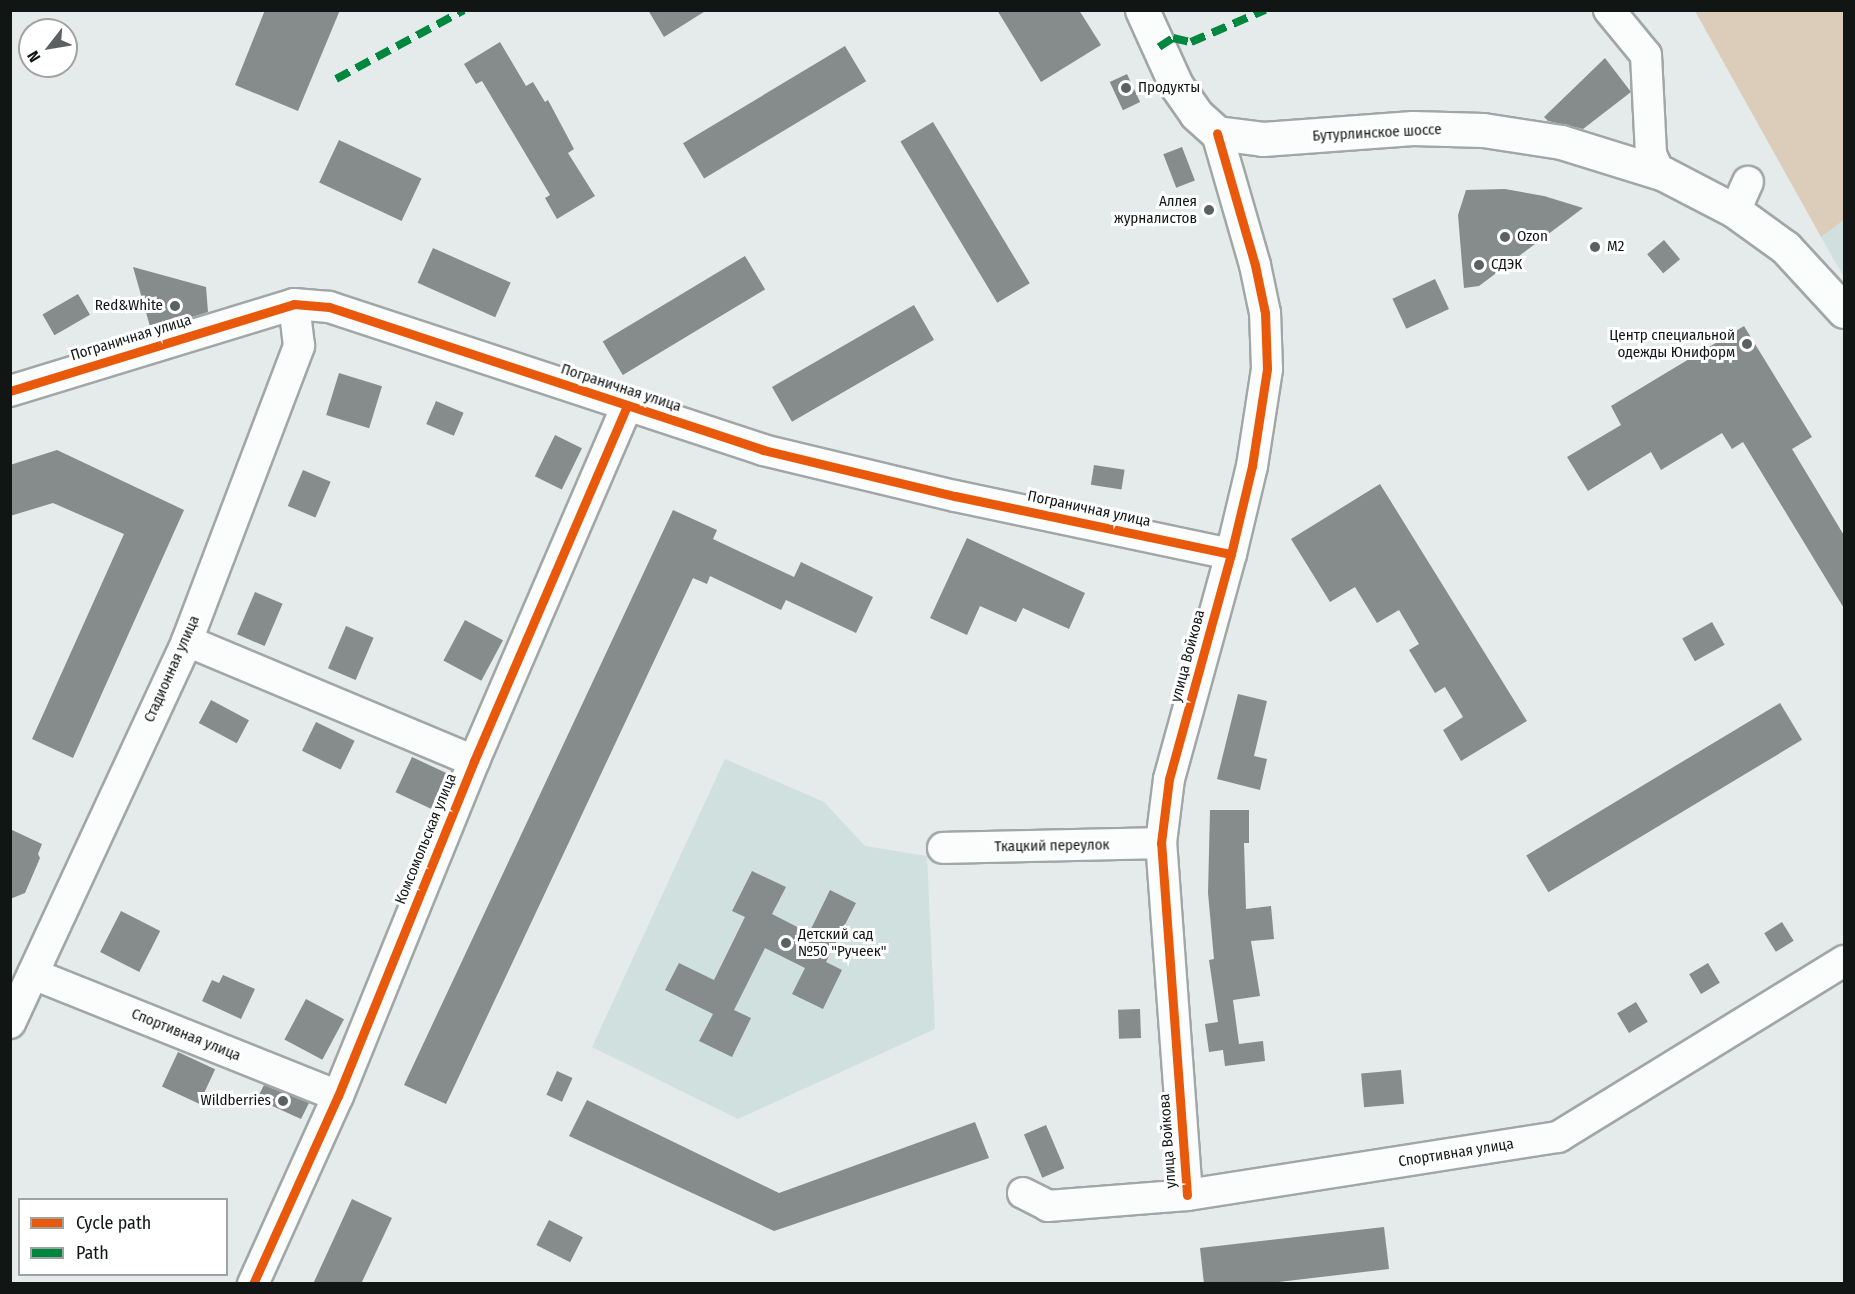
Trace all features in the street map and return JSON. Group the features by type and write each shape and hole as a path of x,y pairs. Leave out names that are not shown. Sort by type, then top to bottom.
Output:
{"main road":[{"path":"1142,10 1176,85 1196,114 1217,133"},
{"name":"Бутурлинское шоссе","path":"1217,133 1263,139 1413,128 1483,130 1561,142 1742,197 1845,312"}],"street":[{"path":"1609,10 1646,55 1651,154 1659,172"},
{"name":"улица Войкова","path":"1187,1195 1161,843 1169,779 1231,554 1252,466 1267,369 1265,313 1255,265 1217,133"},
{"name":"Пограничная улица","path":"10,391 294,304 328,307 763,450 955,496 1231,554"},
{"name":"Стадионная улица","path":"10,1023 187,641 300,346 294,304"},
{"name":"Комсомольская улица","path":"253,1284 338,1096 474,761 627,405"},
{"path":"187,641 474,761"},
{"name":"Ткацкий переулок","path":"943,848 1161,843"},
{"name":"Спортивная улица","path":"1023,1193 1048,1206 1187,1195 1558,1137 1845,961"},
{"name":"Спортивная улица","path":"33,974 338,1096"}],"shaded area":[{"path":"1695,11 1844,11 1844,220 1821,237"},
{"path":"1844,220 1844,277 1821,237"},
{"name":"Детский сад №50 \"Ручеек\"","path":"725,759 824,802 865,846 927,856 935,1029 738,1119 592,1047"}],"building":[{"path":"265,10 340,10 298,111 235,85"},
{"path":"648,10 707,10 664,37"},
{"path":"997,10 1079,10 1101,45 1041,82"},
{"path":"500,42 526,86 533,82 545,102 548,100 574,149 568,153 595,196 557,219 545,198 550,195 482,81 476,84 464,64"},
{"path":"845,46 866,81 704,178 683,143"},
{"path":"1605,58 1631,92 1583,129 1548,121 1544,117"},
{"path":"1127,74 1140,102 1123,110 1110,82"},
{"path":"933,122 1030,283 997,303 900,142"},
{"path":"339,140 421,178 402,221 319,183"},
{"path":"1182,147 1195,181 1176,188 1163,154"},
{"path":"1505,189 1544,196 1583,208 1479,286 1464,288 1458,215 1466,190"},
{"path":"1664,240 1680,259 1663,273 1647,254"},
{"path":"433,248 511,283 495,317 418,283"},
{"path":"745,256 765,289 623,375 603,341"},
{"path":"133,267 206,287 208,312 151,330"},
{"path":"1435,279 1449,309 1406,329 1392,299"},
{"path":"78,294 90,315 54,335 42,314"},
{"path":"914,305 934,340 792,422 772,387"},
{"path":"1744,326 1812,437 1792,449 1845,537 1845,610 1743,442 1732,449 1722,433 1661,470 1651,452 1588,491 1567,457 1621,425 1611,406"},
{"path":"339,373 382,386 369,428 326,415"},
{"path":"436,401 464,413 454,436 426,424"},
{"path":"555,435 582,448 562,489 535,476"},
{"path":"57,450 184,510 73,758 32,739 124,534 53,503 10,516 10,465"},
{"path":"1094,465 1125,470 1121,490 1091,485"},
{"path":"303,470 331,482 315,518 288,506"},
{"path":"1380,484 1527,721 1461,761 1443,730 1463,717 1445,687 1435,693 1409,650 1419,644 1399,610 1377,623 1355,587 1330,602 1291,539"},
{"path":"673,510 717,530 713,539 794,577 801,562 873,597 856,633 786,600 781,610 710,576 707,584 693,578 446,1104 404,1085"},
{"path":"967,538 1085,593 1069,629 1023,608 1016,622 980,606 967,635 930,618"},
{"path":"255,592 283,604 265,646 237,634"},
{"path":"465,620 503,640 481,681 443,661"},
{"path":"1712,622 1725,645 1695,661 1682,638"},
{"path":"346,626 374,638 356,680 328,668"},
{"path":"1238,694 1267,701 1254,756 1267,759 1260,790 1217,779"},
{"path":"211,700 249,720 237,743 199,723"},
{"path":"1780,703 1802,740 1548,892 1526,855"},
{"path":"316,722 355,741 341,770 302,751"},
{"path":"412,757 450,775 434,810 396,792"},
{"path":"1210,810 1249,810 1249,843 1244,843 1246,909 1271,906 1274,939 1251,941 1260,996 1233,1000 1239,1044 1263,1041 1265,1061 1225,1066 1223,1050 1209,1052 1205,1024 1218,1022 1209,960 1214,959 1208,893"},
{"path":"10,829 42,844 38,854 40,858 25,893 10,899"},
{"path":"752,871 786,887 772,914 809,933 830,890 856,903 826,962 842,970 823,1009 792,994 805,968 765,948 734,1010 751,1018 732,1057 699,1041 713,1014 665,990 679,963 714,980 745,917 732,911"},
{"path":"121,911 160,931 139,972 100,952"},
{"path":"1782,922 1794,941 1776,952 1764,933"},
{"path":"1708,963 1720,983 1701,994 1689,974"},
{"path":"223,975 255,989 241,1019 202,1001 212,980 219,983"},
{"path":"306,999 344,1019 322,1060 284,1040"},
{"path":"1636,1002 1648,1022 1629,1033 1617,1013"},
{"path":"1140,1009 1141,1038 1119,1039 1118,1010"},
{"path":"178,1052 215,1069 199,1104 162,1086"},
{"path":"1401,1070 1404,1104 1364,1107 1361,1073"},
{"path":"557,1071 573,1078 562,1102 546,1095"},
{"name":"Wildberries","path":"264,1085 309,1103 301,1119 257,1099"},
{"path":"587,1100 779,1193 975,1122 989,1158 774,1231 569,1136"},
{"path":"1046,1125 1064,1168 1042,1178 1024,1134"},
{"path":"352,1199 392,1218 361,1284 313,1284"},
{"path":"549,1220 583,1237 570,1262 536,1245"},
{"path":"1384,1227 1389,1269 1262,1284 1204,1284 1200,1248"}],"marked path":[{"path":"336,79 464,10"},
{"path":"1159,47 1173,38 1191,42 1265,10"}],"cycle path":[{"path":"1187,1195 1161,843 1169,779 1231,554 1252,466 1267,369 1265,313 1255,265 1217,133"},
{"path":"10,391 294,304 329,307 763,450 955,496 1231,554"},
{"path":"253,1284 338,1096 474,761 627,405"}],"place":[{"name":"Продукты","path":"1126,88"},
{"name":"Аллея журналистов","path":"1209,210"},
{"name":"Ozon","path":"1505,237"},
{"name":"М2","path":"1595,247"},
{"name":"СДЭК","path":"1479,265"},
{"name":"Red&White","path":"175,306"},
{"name":"Центр специальной одежды Юниформ","path":"1747,344"},
{"name":"Детский сад №50 \"Ручеек\"","path":"786,943"},
{"name":"Wildberries","path":"283,1101"}]}
